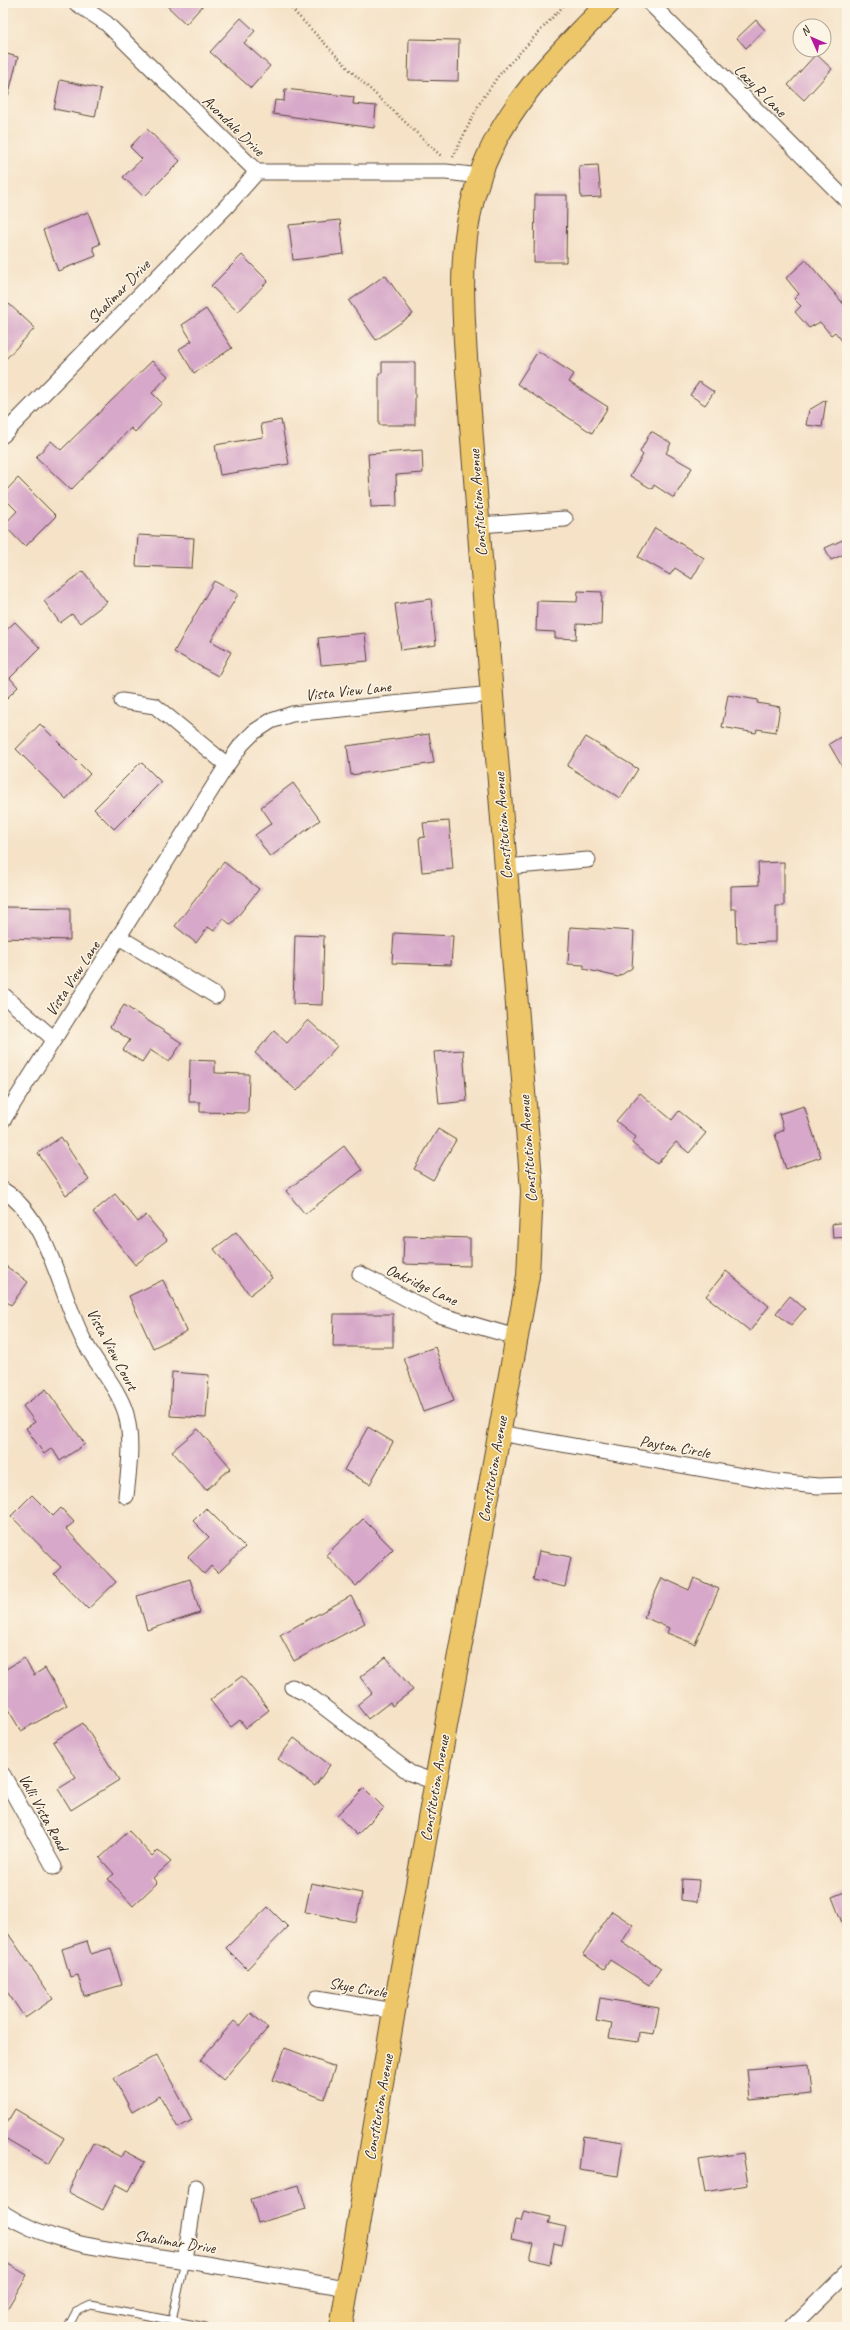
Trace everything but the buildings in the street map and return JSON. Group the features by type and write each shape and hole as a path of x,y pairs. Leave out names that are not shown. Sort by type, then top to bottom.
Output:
{"main road":[{"name":"Constitution Avenue","path":"340,2327 394,2011 528,1276 532,1191 505,867 462,298 464,255 470,212 480,176 495,138 517,104 556,56 609,3"}],"street":[{"name":"Avondale Drive","path":"76,3 106,24 257,172 448,168 480,176"},
{"name":"Lazy R Lane","path":"650,3 847,201"},
{"name":"Shalimar Drive","path":"3,434 226,207 257,172"},
{"path":"479,525 565,519"},
{"name":"Vista View Lane","path":"3,1120 227,765 242,744 254,732 271,721 292,714 492,694"},
{"path":"122,701 155,706 227,765"},
{"path":"505,867 588,860"},
{"name":"Vista View Lane","path":"119,937 216,996"},
{"name":"Vista View Lane","path":"3,995 54,1039"},
{"name":"Vista View Court","path":"3,1190 24,1208 44,1242 83,1338 96,1364 118,1395 126,1413 130,1436 126,1496"},
{"name":"Oakridge Lane","path":"360,1274 436,1314 516,1337"},
{"name":"Payton Circle","path":"499,1433 777,1482 818,1486 847,1485"},
{"path":"292,1687 307,1694 410,1773 435,1782"},
{"name":"Valli Vista Road","path":"3,1775 54,1867"},
{"name":"Skye Circle","path":"317,1998 394,2011"},
{"path":"185,2260 196,2188"},
{"name":"Shalimar Drive","path":"3,2213 39,2233 87,2246 185,2260 347,2288"},
{"path":"792,2327 847,2273"}],"lane":[{"path":"172,2320 185,2260"},
{"path":"68,2327 76,2312 91,2305 206,2327"}],"path":[{"path":"286,3 351,72 448,168 479,104 499,75 566,3"}]}
